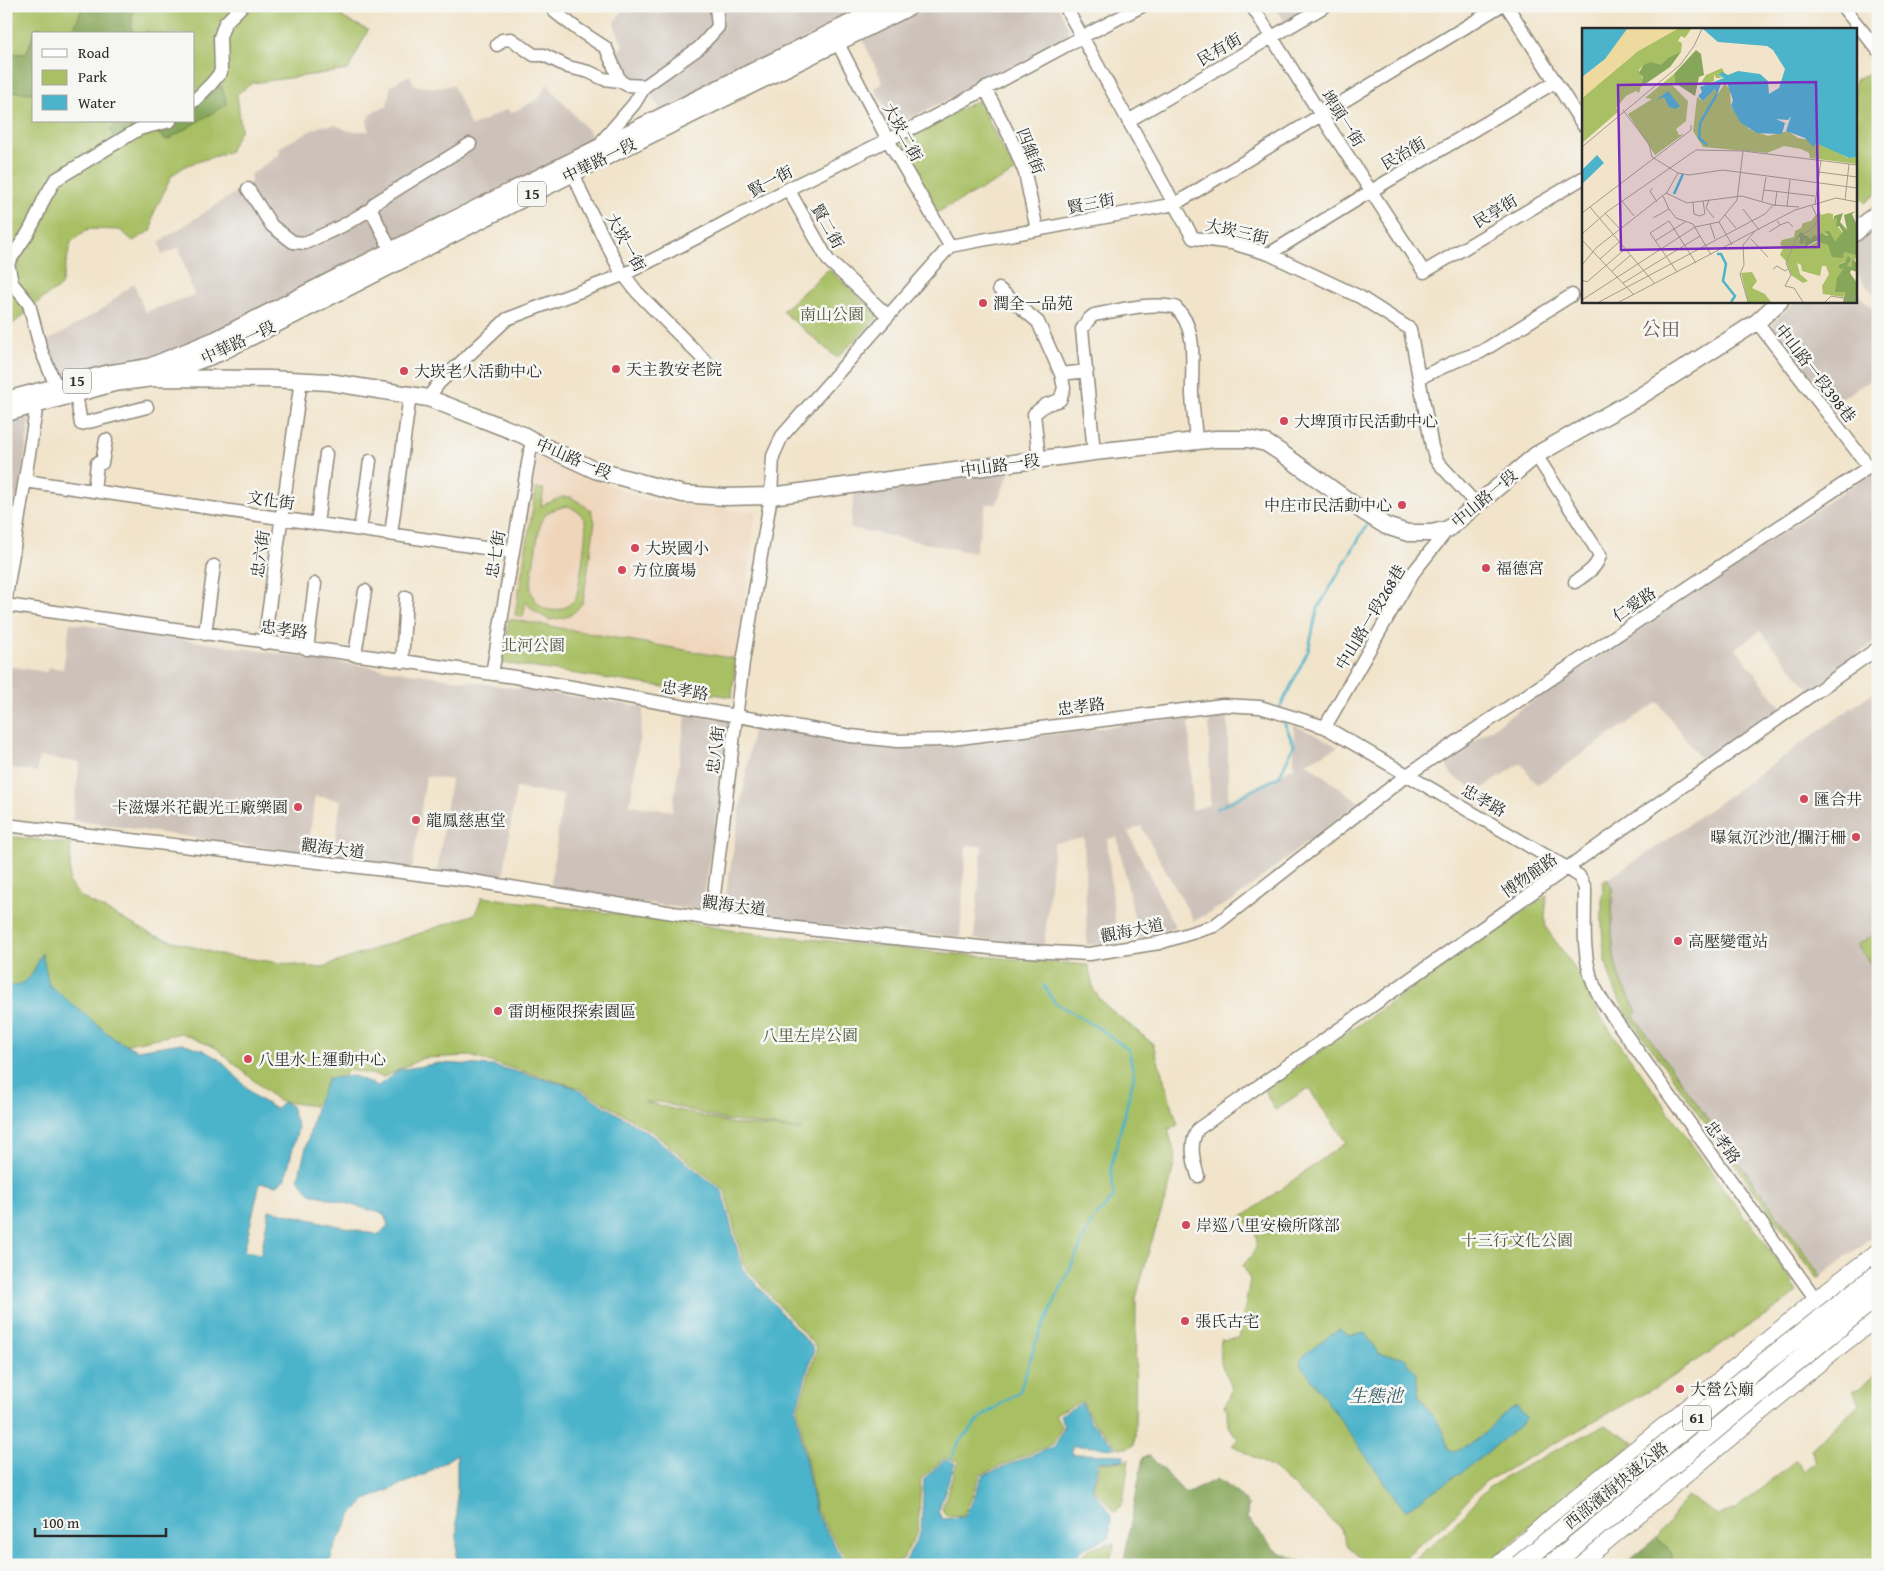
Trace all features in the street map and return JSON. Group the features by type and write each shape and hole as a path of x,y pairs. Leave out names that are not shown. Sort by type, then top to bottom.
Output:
{"highway":[{"path":"1500,1565 1560,1511 1702,1397 1817,1300 1878,1253"},
{"name":"西部濱海快速公路","path":"1519,1565 1759,1367 1878,1274"},
{"name":"西部濱海快速公路","path":"1551,1565 1878,1294"},
{"path":"1576,1565 1828,1354 1878,1315"}],"main road":[{"name":"中華路一段","path":"835,37 884,6"},
{"name":"中華路一段","path":"151,372 219,353 606,150 835,37 911,6"},
{"name":"中華路一段","path":"151,372 391,250 571,168"},
{"path":"1856,232 1878,212"},
{"name":"中山路一段","path":"151,372 329,382 428,398 523,435 595,470 682,494 724,497 771,496 1094,452 1216,439 1248,439 1266,443 1386,526 1408,534 1427,534 1448,529 1536,455 1638,397 1756,322 1779,302"},
{"name":"15","path":"6,413 56,386 106,374 151,372"},
{"name":"15","path":"6,400 76,394 151,372"}],"street":[{"path":"195,100 221,72 220,37 225,23 242,6"},
{"path":"551,6 555,12 577,29 606,48 620,81"},
{"path":"606,150 603,140 634,104 644,86 699,48 718,27 716,6"},
{"name":"大崁三街","path":"1065,6 1193,238 1232,243 1269,254 1360,297 1410,329 1432,448 1436,460 1477,505"},
{"name":"賢一街","path":"428,398 438,383 508,319 623,275 788,189 888,140 1142,6"},
{"name":"埤頭一街","path":"1252,6 1424,272"},
{"name":"民有街","path":"1128,121 1325,6"},
{"name":"賢三街","path":"950,246 1175,204 1500,6"},
{"path":"1507,6 1582,123"},
{"path":"1847,8 1878,50"},
{"name":"大崁二街","path":"835,37 888,140 950,246"},
{"path":"497,45 502,40 511,39 534,55 544,55 568,67 589,72 604,79 620,81 627,85 644,86"},
{"name":"民治街","path":"1269,254 1555,82"},
{"name":"四維街","path":"985,88 1025,173 1037,230"},
{"path":"56,386 41,350 29,304 12,283 8,263 28,233 55,180 139,129 166,122"},
{"path":"248,189 272,226 294,242 305,243 342,226 370,209 375,203 470,144"},
{"name":"大崁一街","path":"571,168 623,275 637,292 713,369"},
{"name":"民享街","path":"1424,272 1582,179"},
{"name":"賢二街","path":"788,189 828,260 888,316"},
{"path":"370,209 391,250"},
{"path":"771,496 773,456 782,436 950,246"},
{"path":"999,289 1038,322 1061,374 1064,388 1060,400 1045,405 1034,414 1039,459"},
{"path":"1419,378 1458,360 1481,352 1572,295"},
{"path":"1094,452 1082,329 1094,315 1156,305 1175,307 1182,316 1193,346 1192,394 1196,441"},
{"name":"中山路一段398巷","path":"1756,322 1873,464"},
{"path":"1061,374 1087,371"},
{"name":"忠六街","path":"264,643 301,380"},
{"path":"76,394 81,424 148,407"},
{"path":"391,534 410,395"},
{"path":"6,597 36,398"},
{"path":"94,491 97,463 102,463 106,440"},
{"name":"忠七街","path":"492,674 532,440"},
{"path":"317,524 326,454"},
{"path":"1536,455 1600,555 1598,563 1593,569 1574,582"},
{"path":"360,530 370,461"},
{"name":"仁愛路","path":"1407,775 1873,464"},
{"name":"文化街","path":"25,481 512,552"},
{"name":"忠八街","path":"711,919 736,715 771,496"},
{"name":"中山路一段268巷","path":"1325,727 1413,573 1448,529"},
{"path":"205,634 214,566"},
{"path":"307,649 315,584"},
{"path":"355,655 364,591"},
{"path":"402,662 406,597"},
{"name":"忠孝路","path":"6,605 492,674 852,736 897,741 944,740 1223,705 1260,707 1325,727 1579,876 1585,888 1586,955 1594,985 1606,1007 1817,1300 1848,1340"},
{"name":"博物館路","path":"1198,1176 1192,1144 1198,1129 1878,648"},
{"name":"觀海大道","path":"6,825 460,879 711,919 1026,951 1089,954 1159,943 1214,926 1407,775"}],"shaded area":[{"path":"626,6 870,6 661,111 644,83 624,76 612,54 623,47 614,23"},
{"path":"932,6 1058,6 1068,27 1066,38 1062,42 896,125 874,88 883,83 863,40"},
{"path":"1275,6 1315,6 1286,24"},
{"path":"410,75 414,85 436,88 453,85 471,127 507,109 511,113 538,99 547,84 591,134 592,141 187,346 149,357 125,358 61,377 42,351 48,341 101,310 134,283 145,312 194,295 179,247 162,255 159,242 251,182 250,175 279,155 280,147 308,132 321,126 335,125 349,131 369,131 367,120 375,110 387,107 391,85"},
{"path":"1878,222 1878,299 1856,273 1856,239"},
{"path":"1856,292 1878,315 1878,375 1838,401 1833,401 1773,330 1773,323 1795,302 1856,302"},
{"path":"30,418 18,507 6,507 6,424"},
{"name":"大崁國小","path":"539,457 653,502 756,512 736,659 509,619 533,460"},
{"path":"1878,468 1878,639 1811,691 1760,631 1736,648 1785,713 1706,766 1658,702 1537,785 1521,763 1477,792 1452,775 1445,760"},
{"path":"1005,471 1009,474 996,504 986,504 975,553 850,528 855,489"},
{"path":"70,623 644,707 630,805 672,811 686,715 730,721 702,911 550,889 563,795 516,788 503,881 437,872 451,780 426,776 412,869 333,858 341,800 315,796 307,854 72,820 80,762 39,757 37,772 6,767 6,666 47,672 48,667 63,669"},
{"path":"1878,689 1878,1232 1821,1276 1632,1015 1637,1012 1619,977 1614,957 1612,888 1607,879 1658,846"},
{"path":"1209,716 1228,716 1228,800 1294,767 1294,725 1338,747 1306,763 1359,802 1233,900 1194,921 1141,826 1128,832 1175,927 1139,939 1117,837 1107,839 1117,942 1087,945 1084,838 1054,843 1044,946 974,939 982,846 966,846 960,937 856,929 755,917 729,912 724,906 754,725 907,746 940,747 1189,717 1192,810 1210,805"}],"green space":[{"path":"6,6 87,6 81,11 75,29 36,28 34,32 32,32 32,38 26,54 6,53"},
{"path":"87,6 132,6 132,32 35,32 36,28 74,29 81,11"},
{"path":"132,6 341,6 343,18 368,30 348,70 252,83 237,94 241,129 229,152 187,165 172,175 153,215 152,230 133,241 120,230 88,229 71,242 61,286 42,299 6,330 6,91 32,93 32,122 117,122 117,124 146,125 167,140 226,104 221,86 195,106 195,32 148,32 147,30 147,32 130,32"},
{"path":"32,40 32,93 6,91 6,53 26,54"},
{"path":"1876,70 1878,72 1878,192 1865,203 1856,194 1856,80"},
{"path":"221,85 227,104 167,140 146,125 117,145 110,129 117,125 117,122 195,122 195,106"},
{"path":"978,100 1015,172 934,214 897,142"},
{"name":"南山公園","path":"829,269 879,316 837,358 782,311"},
{"path":"536,489 544,489 541,506 562,497 571,497 591,510 595,522 583,602 572,614 560,618 549,620 533,610 526,602 523,617 515,615","holes":["568,506 578,512 585,521 583,559 576,597 561,609 550,610 543,608 533,596 531,589 533,566 542,520 553,510"]},
{"name":"北河公園","path":"509,619 736,659 732,697 502,663"},
{"name":"八里左岸公園","path":"6,836 71,844 69,883 81,897 153,935 221,955 320,968 475,914 482,897 690,923 735,931 933,952 1088,965 1094,991 1105,1005 1153,1044 1178,1125 1170,1129 1168,1127 1176,1154 1169,1188 1136,1298 1134,1445 1119,1448 1093,1422 1082,1401 1055,1414 1062,1427 1053,1444 980,1475 963,1515 946,1516 942,1509 958,1461 944,1458 921,1479 918,1530 903,1559 889,1565 849,1565 816,1510 798,1410 817,1348 744,1266 725,1191 651,1131 579,1088 470,1056 423,1058 384,1077 349,1070 314,1106 278,1101 216,1048 181,1033 119,1046 6,1002","holes":["645,1102 660,1102 725,1120 802,1130 734,1124"]},
{"path":"1607,879 1612,888 1614,957 1619,977 1637,1012 1633,1015 1821,1276 1817,1278 1629,1017 1613,984 1604,952 1602,919 1603,882"},
{"name":"十三行文化公園","path":"1547,895 1546,928 1583,980 1600,1016 1746,1220 1748,1219 1793,1282 1792,1284 1798,1293 1665,1382 1485,1482 1447,1522 1395,1565 1369,1565 1348,1546 1340,1527 1274,1469 1232,1445 1238,1439 1229,1425 1227,1418 1228,1409 1224,1406 1229,1398 1231,1387 1220,1360 1221,1340 1239,1338 1250,1280 1243,1265 1252,1255 1257,1242 1254,1231 1241,1218 1346,1142 1308,1088 1275,1110 1264,1090"},
{"path":"1878,932 1878,975 1857,945"},
{"path":"1878,1370 1878,1565 1673,1565 1671,1552 1656,1538 1687,1496 1718,1515 1736,1509 1796,1460 1804,1472 1816,1463 1811,1449 1859,1404 1852,1391 1861,1388"},
{"path":"1605,1425 1635,1443 1551,1508 1486,1565 1408,1565 1452,1527 1488,1488 1514,1472"},
{"path":"1150,1456 1186,1494 1217,1479 1236,1492 1248,1505 1247,1518 1275,1550 1308,1565 1123,1565 1143,1457"},
{"path":"1129,1459 1123,1502 1116,1512 1093,1490 1100,1463"},
{"path":"1656,1538 1671,1552 1673,1565 1623,1565"},
{"path":"1106,1544 1115,1544 1107,1565 1027,1565 1030,1562 1073,1564 1087,1550"}],"water":[{"path":"42,953 49,985 116,1040 137,1050 182,1043 203,1050 220,1060 257,1098 276,1109 283,1102 291,1106 298,1128 285,1179 277,1185 260,1183 244,1251 261,1254 269,1210 379,1235 388,1225 384,1214 310,1193 298,1179 317,1104 328,1078 354,1076 378,1086 399,1070 440,1063 494,1066 574,1087 650,1134 722,1191 742,1268 814,1349 796,1410 815,1511 846,1565 457,1565 457,1454 426,1474 366,1500 353,1512 337,1542 328,1565 6,1565 6,985 9,987 23,983 31,976"},
{"name":"生態池","path":"1339,1329 1349,1336 1365,1333 1379,1354 1405,1358 1416,1373 1419,1396 1443,1430 1448,1449 1454,1452 1476,1440 1501,1417 1517,1406 1526,1418 1522,1424 1469,1467 1407,1509 1402,1507 1300,1363 1305,1354"},
{"path":"1082,1403 1090,1421 1117,1448 1072,1446 1072,1454 1124,1455 1124,1460 1098,1462 1092,1490 1112,1515 1109,1538 1082,1549 1072,1561 1029,1559 1015,1565 896,1565 906,1561 921,1530 924,1479 944,1460 955,1463 938,1512 943,1519 964,1517 971,1505 982,1476 1055,1446 1064,1427 1060,1415"}],"waterway":[{"path":"1279,710 1308,651 1318,608 1367,525"},
{"path":"1216,809 1279,777 1294,745 1284,722"},
{"path":"948,1464 959,1442 983,1416 1020,1391 1035,1344 1092,1221 1114,1197 1111,1167 1134,1076 1129,1050 1100,1029 1054,1002 1044,985"}],"place":[{"name":"潤全一品苑","path":"983,303"},
{"name":"天主教安老院","path":"616,369"},
{"name":"大崁老人活動中心","path":"404,371"},
{"name":"大埤頂市民活動中心","path":"1284,421"},
{"name":"中庄市民活動中心","path":"1402,505"},
{"name":"大崁國小","path":"635,548"},
{"name":"福德宮","path":"1486,568"},
{"name":"方位廣場","path":"622,570"},
{"name":"匯合井","path":"1804,799"},
{"name":"卡滋爆米花觀光工廠樂園","path":"298,807"},
{"name":"龍鳳慈惠堂","path":"416,820"},
{"name":"曝氣沉沙池/攔汙柵","path":"1856,837"},
{"name":"高壓變電站","path":"1678,941"},
{"name":"雷朗極限探索園區","path":"498,1011"},
{"name":"八里水上運動中心","path":"248,1059"},
{"name":"岸巡八里安檢所隊部","path":"1186,1225"},
{"name":"張氏古宅","path":"1185,1321"},
{"name":"大營公廟","path":"1680,1389"}],"district":[{"name":"公田","path":"1661,329"}]}
